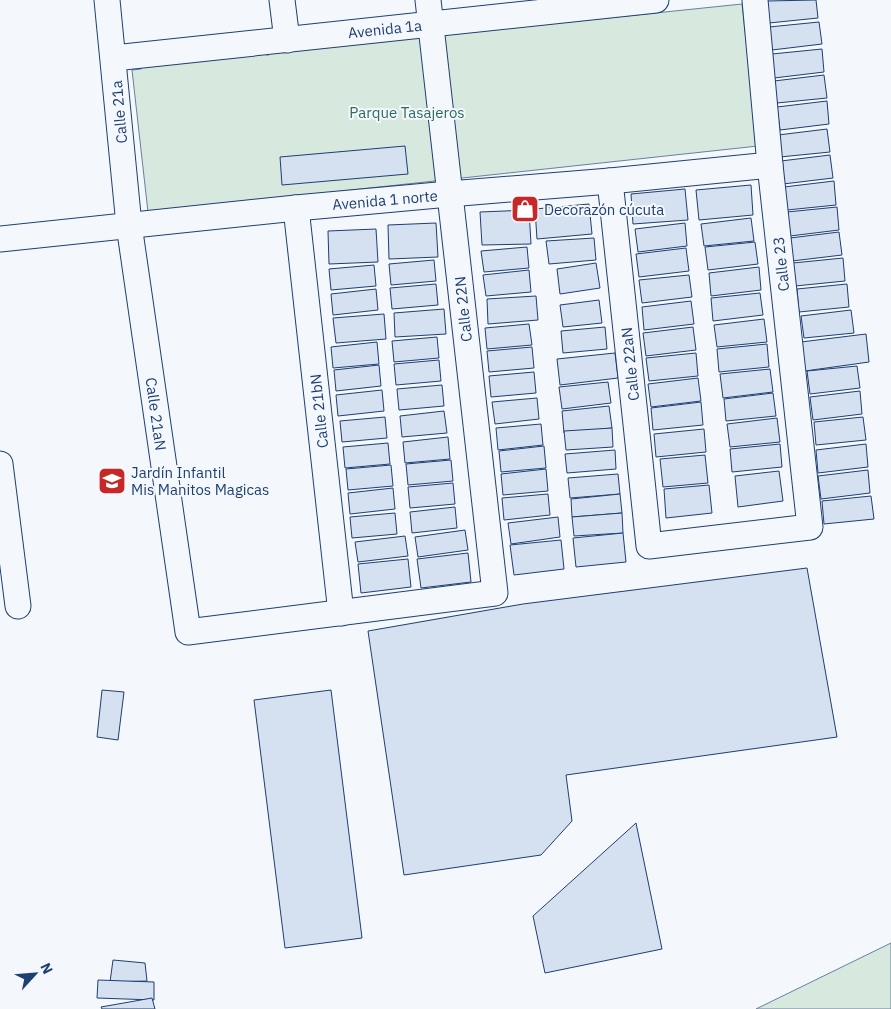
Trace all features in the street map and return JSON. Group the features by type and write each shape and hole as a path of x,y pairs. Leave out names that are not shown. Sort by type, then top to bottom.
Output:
{"street":[{"name":"Calle 21a","path":"107,0 129,225"},
{"path":"282,0 287,40"},
{"name":"Calle 22N","path":"341,613 495,593 428,0"},
{"name":"Avenida 1a","path":"114,58 431,24 589,4 656,0"},
{"name":"Calle 23","path":"649,546 810,527 770,165 754,0"},
{"name":"Avenida 1 norte","path":"0,239 296,208 770,165"},
{"name":"Calle 22aN","path":"610,181 649,546"},
{"name":"Calle 21bN","path":"296,208 341,613"},
{"name":"Calle 21aN","path":"129,225 188,632 341,613"},
{"path":"0,464 18,606"}],"green space":[{"name":"Parque Tasajeros","path":"742,4 758,146 148,212 132,70 141,69 141,64 265,52 266,55 269,55 269,53"},
{"path":"891,943 891,1009 756,1009"}],"building":[{"path":"816,0 818,18 769,23 766,1"},
{"path":"819,22 822,44 772,50 769,27"},
{"path":"822,49 824,72 774,78 772,54"},
{"path":"824,75 827,98 777,103 774,81"},
{"path":"827,101 829,124 780,130 777,107"},
{"path":"827,129 830,152 780,157 778,135"},
{"path":"405,146 408,174 282,185 280,157"},
{"path":"830,155 833,178 783,184 781,161"},
{"path":"834,181 836,205 787,210 784,187"},
{"path":"751,185 753,215 699,220 696,190"},
{"path":"685,189 688,220 633,224 631,194"},
{"path":"589,204 592,234 537,239 535,209"},
{"path":"837,207 839,230 790,236 787,212"},
{"path":"529,210 531,244 482,245 480,212"},
{"path":"751,218 754,241 704,246 701,224"},
{"path":"436,223 438,257 389,259 388,225"},
{"path":"685,223 687,246 638,252 635,229"},
{"path":"376,229 378,262 329,264 328,231"},
{"path":"839,232 842,255 792,261 790,238"},
{"path":"594,238 596,260 549,264 546,241"},
{"path":"755,242 758,264 708,270 705,247"},
{"path":"527,247 529,268 484,272 481,251"},
{"path":"686,248 689,271 639,277 636,254"},
{"path":"843,258 845,281 795,286 793,263"},
{"path":"434,260 436,281 391,285 389,264"},
{"path":"596,263 600,288 560,294 557,269"},
{"path":"374,265 376,286 331,290 329,269"},
{"path":"759,267 761,290 711,296 709,273"},
{"path":"529,270 531,292 486,296 483,275"},
{"path":"689,275 692,297 642,303 639,280"},
{"path":"436,284 438,305 392,309 390,288"},
{"path":"847,284 849,307 799,312 797,289"},
{"path":"376,289 378,310 333,315 331,294"},
{"path":"760,293 763,315 713,321 711,298"},
{"path":"536,296 538,320 488,324 487,299"},
{"path":"599,300 602,323 563,327 560,305"},
{"path":"691,301 694,324 644,330 642,307"},
{"path":"444,309 446,334 395,337 394,313"},
{"path":"851,310 854,333 804,338 801,316"},
{"path":"384,314 386,339 336,343 333,318"},
{"path":"764,319 767,342 717,347 714,325"},
{"path":"529,324 532,345 487,349 485,328"},
{"path":"605,327 607,349 563,353 561,331"},
{"path":"693,327 696,350 646,356 643,333"},
{"path":"866,334 869,362 805,371 801,342"},
{"path":"437,337 439,358 394,362 392,341"},
{"path":"377,342 379,364 333,368 331,347"},
{"path":"767,344 769,367 719,372 717,349"},
{"path":"532,347 534,368 489,372 487,351"},
{"path":"615,353 618,378 560,385 557,359"},
{"path":"696,353 698,376 649,381 646,358"},
{"path":"439,360 441,381 396,385 394,364"},
{"path":"379,365 381,386 336,391 334,370"},
{"path":"857,366 860,388 810,394 807,371"},
{"path":"770,369 773,392 723,398 720,374"},
{"path":"534,372 536,393 491,397 489,376"},
{"path":"698,378 701,401 651,407 648,384"},
{"path":"608,382 611,403 562,409 559,387"},
{"path":"442,385 444,406 399,410 397,389"},
{"path":"382,390 384,411 338,416 336,395"},
{"path":"860,391 862,414 813,420 810,397"},
{"path":"773,393 776,416 726,421 724,399"},
{"path":"537,398 539,419 495,424 492,402"},
{"path":"701,402 703,425 653,430 651,408"},
{"path":"609,406 612,428 564,433 562,411"},
{"path":"444,411 447,433 402,437 400,416"},
{"path":"385,417 387,438 342,442 340,421"},
{"path":"863,417 866,440 816,445 814,422"},
{"path":"777,418 780,442 730,447 727,424"},
{"path":"541,424 543,445 498,450 496,428"},
{"path":"612,428 613,447 566,450 564,431"},
{"path":"704,429 706,452 656,457 654,434"},
{"path":"448,437 450,459 405,463 403,442"},
{"path":"388,443 390,464 345,468 343,447"},
{"path":"780,444 782,467 732,472 730,449"},
{"path":"866,444 868,467 818,473 816,450"},
{"path":"544,446 546,468 501,472 499,451"},
{"path":"615,450 616,469 567,473 565,454"},
{"path":"705,455 708,483 663,487 660,459"},
{"path":"451,460 453,481 408,485 406,464"},
{"path":"391,465 393,486 348,490 346,469"},
{"path":"546,469 548,491 503,495 501,474"},
{"path":"868,470 870,493 821,499 818,476"},
{"path":"779,471 783,501 738,507 735,476"},
{"path":"618,474 620,494 570,498 568,478"},
{"path":"453,483 455,504 410,508 408,487"},
{"path":"709,485 712,513 666,518 664,489"},
{"path":"393,488 395,509 350,514 348,493"},
{"path":"548,494 550,515 504,520 502,498"},
{"path":"620,494 622,513 572,517 571,499"},
{"path":"871,496 874,519 824,524 822,501"},
{"path":"455,507 457,528 412,533 410,512"},
{"path":"395,513 397,534 352,538 350,517"},
{"path":"622,513 623,533 574,536 572,517"},
{"path":"558,517 560,537 511,544 508,523"},
{"path":"465,530 468,550 418,557 415,537"},
{"path":"623,533 626,562 576,567 573,538"},
{"path":"405,536 408,556 358,562 355,542"},
{"path":"561,540 564,569 514,575 510,545"},
{"path":"468,553 471,582 421,588 417,559"},
{"path":"408,559 411,587 361,593 358,564"},
{"path":"807,568 837,737 566,775 572,821 541,855 404,875 368,631 523,604"},
{"path":"102,690 124,692 118,740 97,737"},
{"path":"331,690 362,938 285,948 254,700"},
{"path":"636,823 662,949 545,973 533,916"},
{"path":"113,960 145,963 147,981 110,982"},
{"path":"98,980 154,982 154,1000 97,998"},
{"path":"152,998 155,1009 102,1009 101,1007"}],"place":[{"name":"Decorazón cúcuta","path":"525,209"},
{"name":"Jardín Infantil Mis Manitos Magicas","path":"112,481"}]}
